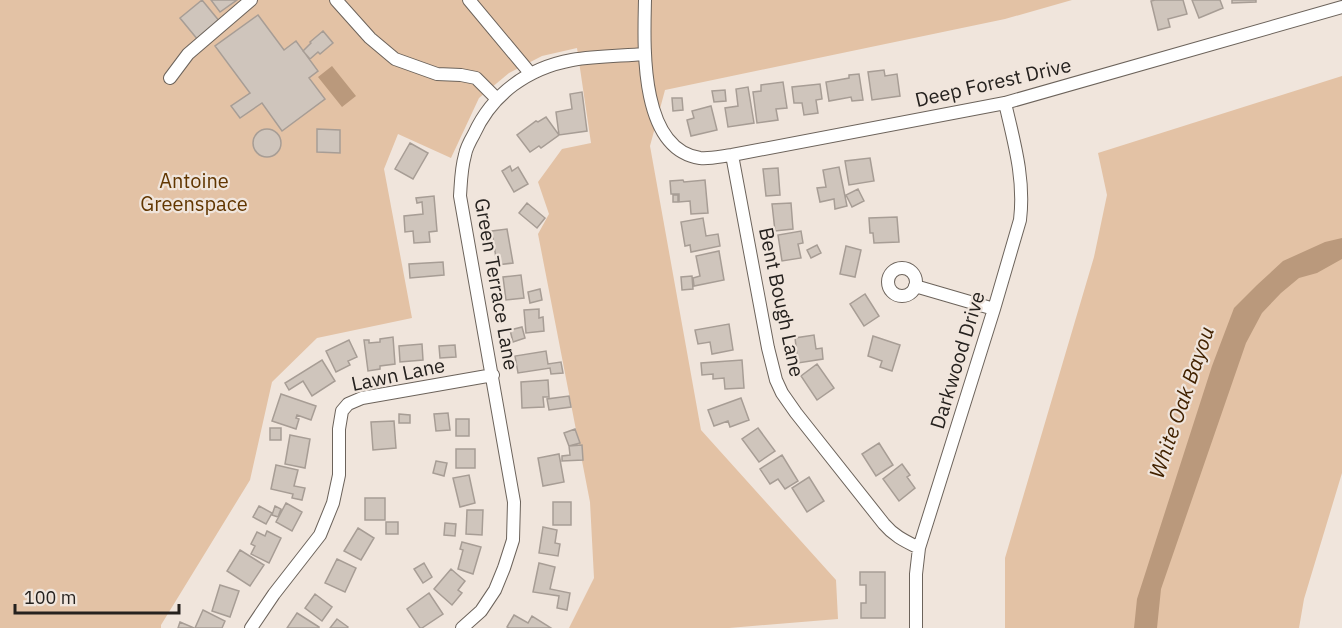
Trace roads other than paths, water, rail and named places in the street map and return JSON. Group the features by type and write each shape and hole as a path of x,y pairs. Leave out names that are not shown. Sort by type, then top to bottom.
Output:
{"street":[{"path":"170,78 188,54 251,0"},
{"path":"336,0 370,38 395,58 437,74 476,78 497,99"},
{"path":"469,0 530,73"},
{"path":"645,0 645,54"},
{"name":"Deep Forest Drive","path":"645,54 650,96 659,125 681,151 691,156 712,158 1005,103 1342,7"},
{"name":"Green Terrace Lane","path":"462,628 481,611 495,590 513,540 514,502 460,196 465,152 478,124 492,103 530,73 570,60 645,54"},
{"name":"Darkwood Drive","path":"916,628 916,574 919,548 1016,236 1022,205 1020,170 1005,103"},
{"name":"Bent Bough Lane","path":"732,154 768,348 776,380 782,393 892,533 919,548"},
{"path":"915,286 994,309"},
{"name":"Lawn Lane","path":"251,628 320,535 333,503 339,475 339,429 342,411 348,404 362,398 493,375"}],"park label":[{"name":"Antoine Greenspace","path":"194,192"}],"water label":[{"name":"White Oak Bayou","path":"1181,402"}]}
